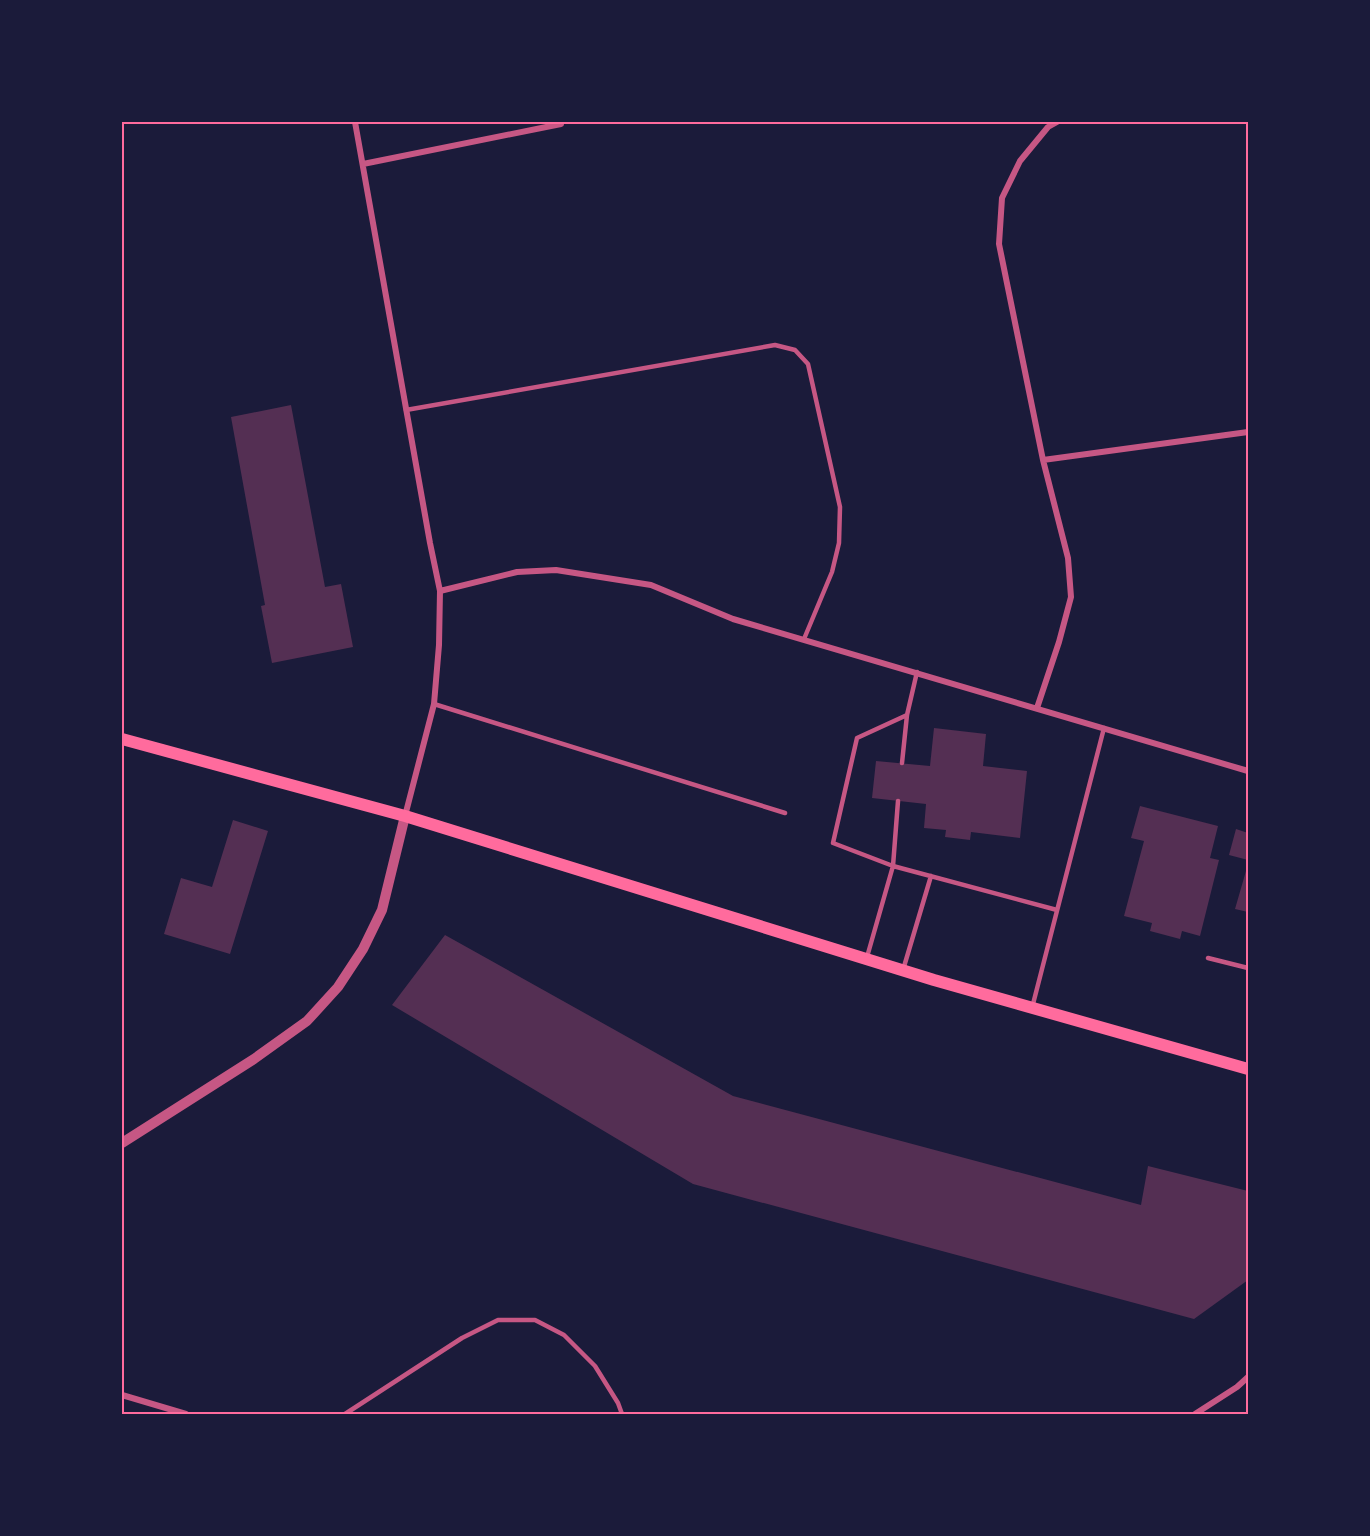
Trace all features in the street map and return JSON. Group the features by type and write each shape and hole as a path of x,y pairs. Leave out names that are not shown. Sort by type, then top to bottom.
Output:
{"main road":[{"path":"122,740 405,816 903,970 1248,1069"}],"street":[{"path":"122,1143 254,1059 307,1021 338,987 363,949 382,910 434,704 439,645 440,591 355,122"},
{"path":"1037,708 1071,597 1068,558 1043,460 999,244 1002,198 1020,161 1048,127 1057,122"},
{"path":"363,164 561,124"},
{"path":"1043,460 1248,432"},
{"path":"440,591 517,572 556,570 651,585 733,619 1248,771"},
{"path":"1195,1414 1237,1387 1248,1377"},
{"path":"122,1395 186,1414"}],"lane":[{"path":"406,410 775,345 795,351 808,364 840,507 839,543 832,572 804,639"},
{"path":"902,764 907,715 917,672"},
{"path":"434,704 785,813"},
{"path":"907,715 857,738 833,843 893,866 1057,910"},
{"path":"1032,1008 1104,728"},
{"path":"867,959 893,866 898,801"},
{"path":"903,970 931,876"},
{"path":"1208,958 1248,969"},
{"path":"345,1414 462,1338 498,1320 535,1320 564,1335 595,1366 618,1403 622,1414"}],"building":[{"path":"291,405 325,587 341,584 353,647 272,663 261,606 265,605 231,417"},
{"path":"934,728 986,734 983,766 1027,771 1020,838 971,832 970,840 945,837 946,830 924,828 926,804 872,798 876,761 930,766"},
{"path":"1140,806 1218,826 1210,858 1219,860 1200,936 1182,931 1180,939 1150,931 1152,923 1124,916 1144,841 1131,838"},
{"path":"233,820 268,831 230,954 164,934 181,878 212,887"},
{"path":"1236,829 1248,833 1248,860 1229,855"},
{"path":"1248,864 1248,912 1235,909"},
{"path":"445,935 733,1096 1141,1205 1148,1166 1248,1191 1248,1280 1194,1319 693,1184 392,1005"}]}
